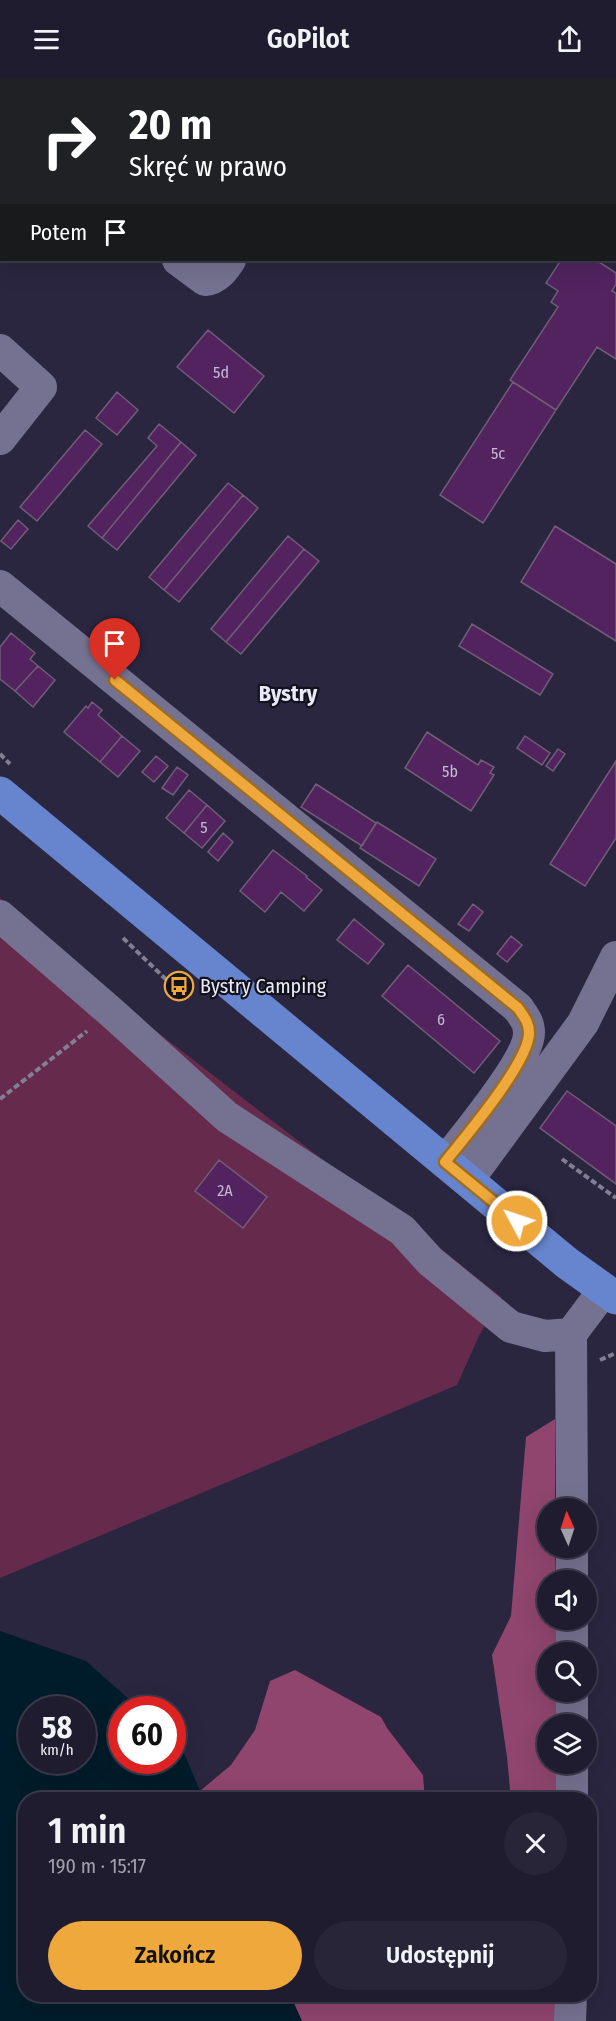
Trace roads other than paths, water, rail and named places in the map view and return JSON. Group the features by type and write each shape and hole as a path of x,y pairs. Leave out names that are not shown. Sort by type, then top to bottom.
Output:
{"main road":[{"path":"0,794 567,1263 610,1294"}],"street":[{"path":"179,261 205,280 212,279 229,261"},
{"path":"0,350 41,387 0,439"},
{"path":"0,586 518,1008 528,1022 529,1036 524,1054 483,1114 457,1171"},
{"path":"0,916 227,1117 402,1230 430,1261 511,1327 545,1335 571,1334 610,1294"},
{"path":"457,1171 583,1023 616,957"},
{"path":"571,1334 572,1498"},
{"path":"572,1774 572,1792"},
{"path":"570,2021 571,2002"}],"water":[{"path":"0,1631 86,1661 125,1696 108,1696 108,1774 186,1774 186,1758 201,1792 18,1792 18,2002 293,2002 302,2021 0,2021"}],"place":[{"name":"Bystry Camping","path":"179,986"}],"district":[{"name":"Bystry","path":"288,693"}]}
